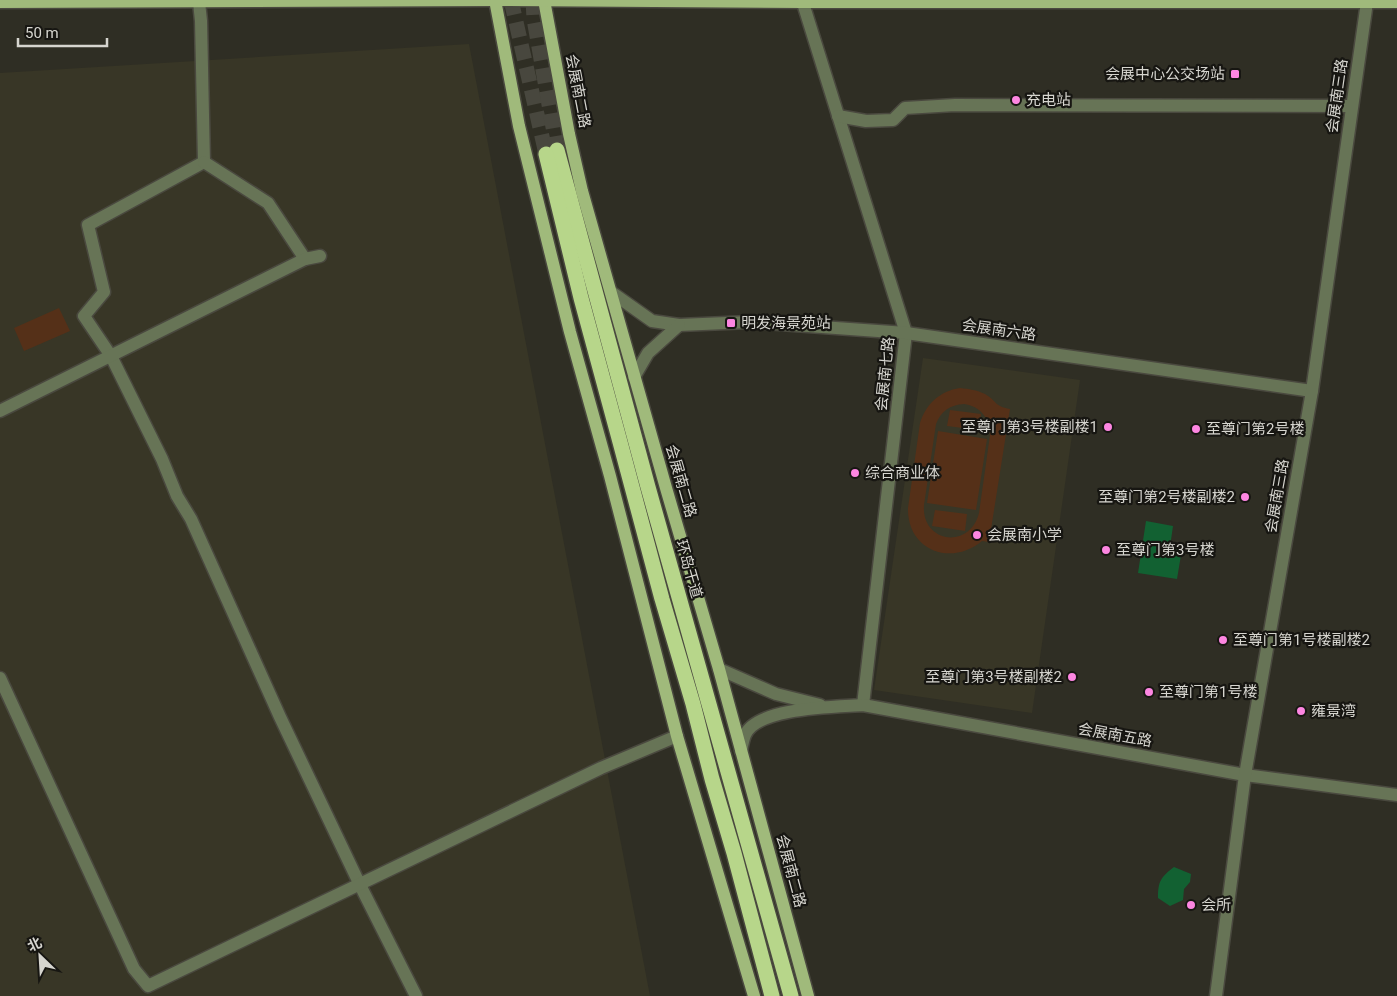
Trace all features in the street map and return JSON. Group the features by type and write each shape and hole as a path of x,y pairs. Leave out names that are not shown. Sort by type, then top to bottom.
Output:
{"highway":[{"name":"环岛干道","path":"772,996 581,298 552,152 791,996"}],"main road":[{"path":"495,0 523,145 570,332 677,736 754,996"},
{"path":"0,2 495,0 1397,2"},
{"name":"会展南二路","path":"545,0 569,134 582,191 719,669 808,996"}],"street":[{"name":"会展南七路","path":"802,1 906,333 863,705"},
{"path":"199,2 204,162"},
{"name":"会展南三路","path":"1216,996 1245,775 1312,391 1367,2"},
{"path":"838,116 866,121 893,120 904,108 955,104 1352,106"},
{"path":"204,162 268,203 305,259"},
{"path":"204,162 88,225 104,292 84,316 111,356 162,459 177,496 191,519 280,717 360,885 416,996"},
{"path":"0,411 305,259 320,256"},
{"name":"会展南六路","path":"611,292 652,321 679,325 750,322 906,333 1312,391"},
{"path":"634,377 648,353 679,325"},
{"path":"719,669 776,694 827,707"},
{"path":"0,678 134,969 148,986 601,768 677,736"},
{"name":"会展南五路","path":"827,707 863,705 1245,775 1397,796"},
{"path":"741,751 745,734 756,723 771,715 827,707"}],"shaded area":[{"path":"469,44 650,996 0,996 0,73"},
{"path":"59,308 70,331 24,351 14,328"},
{"name":"会展南小学","path":"923,358 1080,380 1032,713 874,690"},
{"path":"960,388 970,389 985,394 998,405 1010,409 989,542 982,541 970,549 957,553 945,553 933,550 923,544 915,535 910,523 908,508 920,423 930,404 940,395","holes":["964,404 970,405 983,414 990,429 979,513 974,525 966,533 957,537 947,537 938,534 930,527 925,518 924,505 936,424 943,412 950,407"]},
{"path":"950,410 981,414 979,430 947,426"},
{"path":"938,431 987,439 976,510 927,503"},
{"path":"935,510 967,514 965,531 932,526"},
{"path":"1146,521 1173,526 1170,547 1182,549 1177,579 1138,573"},
{"path":"1174,867 1191,874 1190,882 1184,889 1183,900 1170,906 1158,898 1158,892 1161,880"}],"tunnel":[{"path":"511,0 546,154"},
{"path":"533,0 534,19 557,150"}],"place":[{"name":"会展中心公交场站","path":"1235,74"},
{"name":"充电站","path":"1016,100"},
{"name":"明发海景苑站","path":"731,323"},
{"name":"至尊门第3号楼副楼1","path":"1108,427"},
{"name":"至尊门第2号楼","path":"1196,429"},
{"name":"综合商业体","path":"855,473"},
{"name":"至尊门第2号楼副楼2","path":"1245,497"},
{"name":"会展南小学","path":"977,535"},
{"name":"至尊门第3号楼","path":"1106,550"},
{"name":"至尊门第1号楼副楼2","path":"1223,640"},
{"name":"至尊门第3号楼副楼2","path":"1072,677"},
{"name":"至尊门第1号楼","path":"1149,692"},
{"name":"雍景湾","path":"1301,711"},
{"name":"会所","path":"1191,905"}]}
